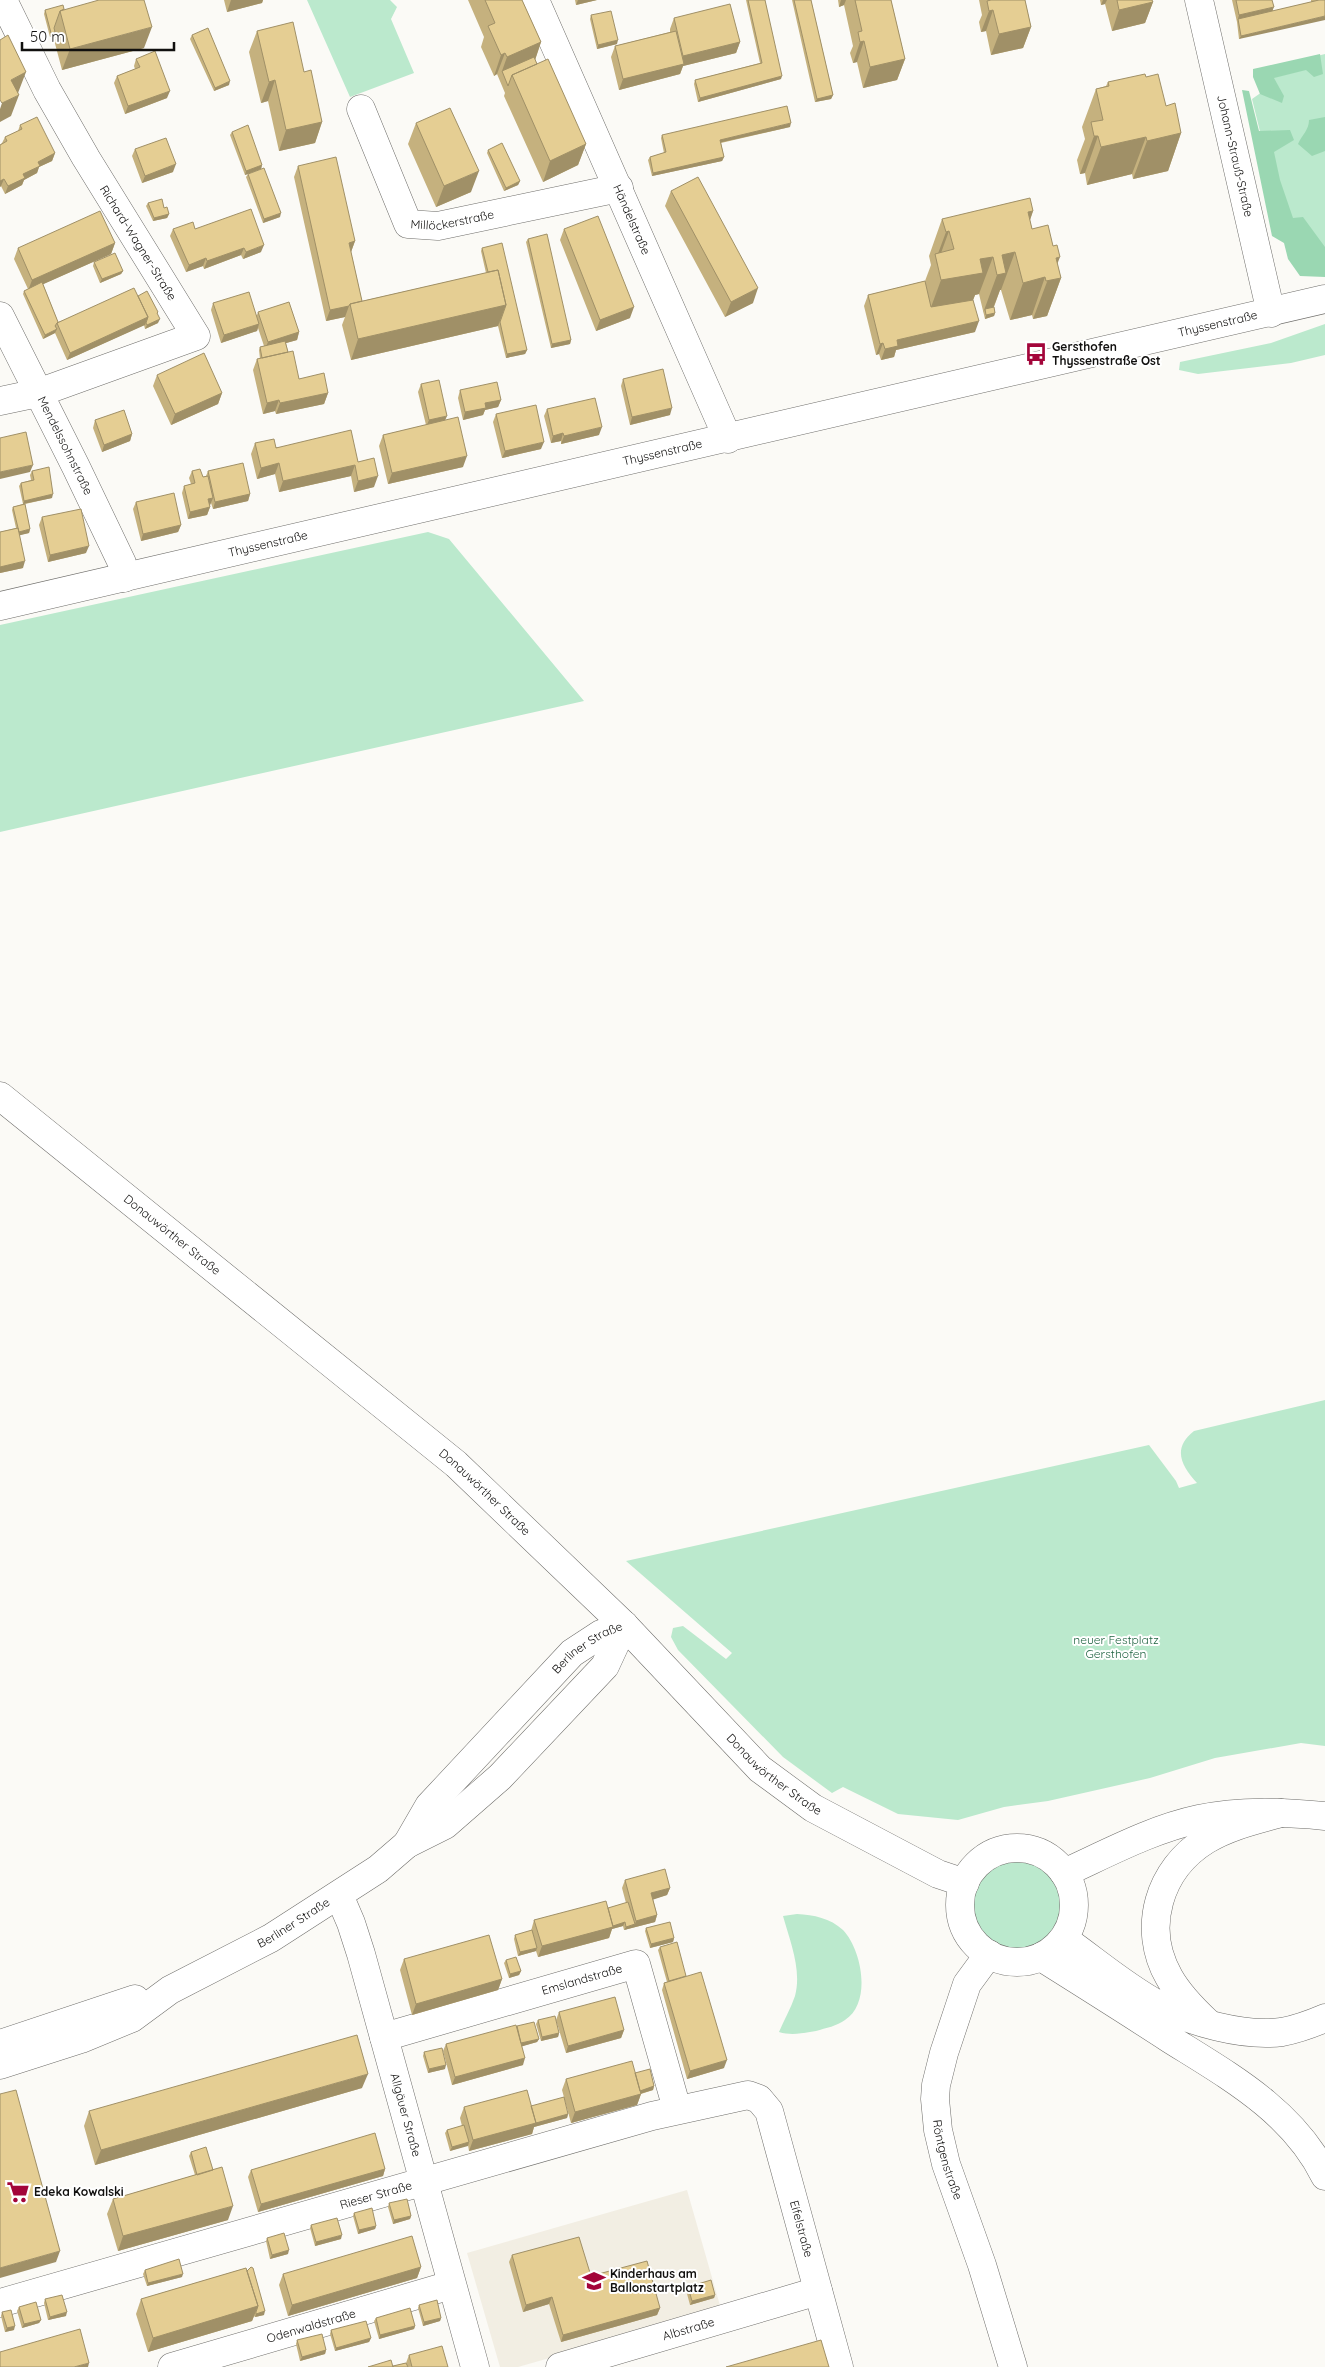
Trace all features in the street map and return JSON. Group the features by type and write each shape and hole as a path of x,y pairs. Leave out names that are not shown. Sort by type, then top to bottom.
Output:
{"main road":[{"name":"Richard-Wagner-Straße","path":"3,0 47,90 86,158 196,336 38,392"},
{"name":"Händelstraße","path":"536,0 728,439"},
{"name":"Johann-Strauß-Straße","path":"1199,0 1271,313"},
{"name":"Millöckerstraße","path":"361,109 408,224 438,226 618,188"},
{"name":"Thyssenstraße","path":"0,606 728,439 1325,299"},
{"name":"Mendelssohnstraße","path":"0,316 122,563 124,578"},
{"path":"0,401 38,392"},
{"name":"Donauwörther Straße","path":"0,1096 456,1464 624,1625 714,1723 760,1769 813,1808 938,1874 965,1884"},
{"name":"Berliner Straße","path":"0,2065 81,2039 132,2018 170,1990 271,1938 378,1869 407,1844 429,1806 572,1653 602,1634 624,1625"},
{"path":"1064,1874 1137,1840 1199,1819 1227,1815 1281,1813 1325,1816"},
{"path":"1208,2023 1176,1989 1161,1960 1155,1926 1159,1897 1179,1863 1206,1840 1227,1830 1281,1813"},
{"path":"1013,1849 1042,1854 1054,1862 1064,1874 1072,1891 1074,1911 1069,1930 1050,1952 1041,1957 1026,1961 1012,1962 989,1954 970,1938 962,1920 961,1900 965,1884 978,1865 985,1859 994,1854 1013,1849"},
{"name":"Allgäuer Straße","path":"339,1895 351,1923 384,2037 475,2367"},
{"path":"1064,1938 1157,2004 1182,2015 1208,2023 1245,2031 1280,2032 1325,2018"},
{"name":"Röntgenstraße","path":"989,1954 968,1984 944,2053 936,2085 935,2099 938,2130 946,2164 982,2265 1013,2367"},
{"path":"1041,1957 1260,2098 1293,2128 1311,2152 1325,2176"},
{"name":"Emslandstraße","path":"384,2037 636,1964 676,2110"},
{"name":"Berliner Straße","path":"0,2044 126,2002 170,1990"},
{"name":"Rieser Straße","path":"0,2303 423,2180 676,2110 740,2096 754,2097"},
{"name":"Eifelstraße","path":"754,2097 764,2104 769,2112 839,2367"},
{"name":"Odenwaldstraße","path":"172,2367 452,2285"},
{"name":"Albstraße","path":"560,2367 818,2292"}],"shaded area":[{"name":"Kinderhaus am Ballonstartplatz","path":"687,2190 721,2309 518,2367 500,2367 467,2253"}],"green space":[{"path":"307,0 390,0 397,7 391,19 414,73 350,97"},
{"path":"1320,54 1323,74 1314,77 1306,70 1274,78 1284,96 1282,103 1260,94 1253,77 1253,69"},
{"path":"1325,54 1325,259 1283,225 1252,99 1262,92 1269,68"},
{"path":"1242,90 1249,91 1259,131 1290,130 1294,140 1274,152 1280,180 1293,218 1303,217 1325,247 1325,277 1300,276 1288,259 1284,243 1272,236"},
{"path":"1325,117 1325,151 1312,156 1298,144 1307,130 1309,120"},
{"path":"1325,324 1325,355 1291,363 1198,374 1179,370 1180,362 1271,343"},
{"path":"428,532 449,539 584,701 0,832 0,625"},
{"name":"neuer Festplatz Gersthofen","path":"1325,1400 1325,1746 1301,1743 1215,1758 1150,1778 1048,1801 1004,1807 958,1820 898,1814 843,1787 832,1793 783,1757 678,1650 671,1637 673,1628 683,1626 726,1659 732,1653 626,1561 1149,1445 1176,1481 1179,1488 1197,1483 1183,1464 1181,1457 1183,1444 1194,1431"},
{"path":"1017,1859 1035,1863 1050,1873 1060,1888 1064,1906 1060,1924 1050,1939 1035,1949 1017,1953 999,1949 984,1939 974,1924 970,1906 974,1888 984,1873 999,1863"},
{"path":"797,1914 822,1918 843,1930 850,1939 859,1963 861,1989 859,2002 853,2012 842,2022 816,2031 788,2034 779,2032 795,1996 797,1976 794,1956 783,1916"}],"building":[{"path":"99,0 144,0 152,27 70,49 60,11"},
{"path":"485,0 522,0 541,42 507,57 505,53 501,55 488,26 495,23"},
{"path":"748,0 765,0 782,76 700,98 695,80 762,63"},
{"path":"794,0 811,0 833,95 817,99"},
{"path":"855,0 891,0 905,59 870,67 864,41 860,42 858,32 862,31"},
{"path":"1025,0 1031,27 999,34 993,10 989,11 987,1"},
{"path":"1117,0 1152,0 1153,2 1119,10"},
{"path":"1236,0 1272,0 1274,7 1239,15"},
{"path":"1325,0 1325,16 1241,36 1238,19"},
{"path":"730,4 740,42 683,56 674,18"},
{"path":"63,5 64,9 60,11 54,28 55,32 51,33 45,10"},
{"path":"611,11 618,40 598,45 591,15"},
{"path":"293,22 304,72 311,70 322,122 286,130 275,80 269,82 257,31"},
{"path":"208,28 230,81 215,88 192,35"},
{"path":"676,31 684,64 623,79 615,46"},
{"path":"8,35 26,72 11,80 19,95 2,103 0,100 0,40"},
{"path":"155,51 170,91 128,106 117,76 140,67 136,59"},
{"path":"534,57 537,64 512,75 508,86 502,71"},
{"path":"548,59 586,144 550,161 512,75"},
{"path":"1145,74 1146,77 1158,74 1166,106 1175,103 1181,133 1147,141 1146,137 1101,147 1098,136 1094,136 1091,122 1103,120 1096,89 1109,86 1108,82"},
{"path":"787,106 791,123 720,140 724,157 653,173 650,157 666,152 662,135"},
{"path":"450,108 479,171 444,186 416,123"},
{"path":"37,117 55,153 38,162 40,166 23,174 25,178 8,186 4,179 0,181 0,145 7,141 5,137 22,129 20,125"},
{"path":"248,125 262,165 246,171 232,132"},
{"path":"166,138 176,164 145,176 135,149"},
{"path":"502,143 520,181 506,188 488,150"},
{"path":"336,157 355,241 349,243 362,301 330,310 298,166"},
{"path":"264,168 281,213 264,219 248,174"},
{"path":"698,177 758,288 731,302 671,191"},
{"path":"1030,198 1033,211 1028,212 1032,229 1048,225 1053,246 1057,245 1060,257 1056,258 1061,278 1046,281 1045,277 1023,283 1015,252 1002,255 1006,273 997,275 993,257 980,259 983,273 941,280 935,254 954,249 949,231 946,232 942,219"},
{"path":"162,199 164,208 167,207 169,214 154,218 148,203"},
{"path":"251,209 264,245 246,252 244,248 207,261 206,258 189,265 173,229 193,222 195,229"},
{"path":"100,211 115,243 32,280 18,248"},
{"path":"598,216 634,307 600,320 564,229"},
{"path":"547,234 571,340 552,344 528,239"},
{"path":"502,243 527,350 507,354 500,322 506,305 498,270 488,272 482,248"},
{"path":"115,253 123,271 102,279 94,262"},
{"path":"498,270 506,305 358,339 350,304"},
{"path":"925,281 931,307 973,300 979,321 897,340 898,346 885,349 883,343 880,344 868,295"},
{"path":"42,282 58,322 55,326 57,329 45,335 24,291"},
{"path":"134,288 148,317 70,353 57,323"},
{"path":"147,291 160,319 147,325 148,317 138,296"},
{"path":"249,292 259,324 224,335 213,303"},
{"path":"289,302 299,332 268,342 258,312"},
{"path":"994,307 995,313 986,315 985,309"},
{"path":"285,341 288,352 262,358 260,347"},
{"path":"293,351 299,379 324,373 328,393 280,403 279,400 267,403 257,359"},
{"path":"204,353 222,393 175,414 157,375"},
{"path":"663,369 672,408 632,417 623,379"},
{"path":"439,380 447,416 429,420 421,384"},
{"path":"497,382 501,400 485,403 486,408 465,412 460,390"},
{"path":"595,398 602,427 564,436 563,433 553,436 547,409"},
{"path":"536,405 544,442 505,451 496,414"},
{"path":"124,410 132,434 104,445 95,420"},
{"path":"458,417 467,456 392,473 383,435"},
{"path":"351,430 358,462 374,458 378,476 358,481 355,465 283,481 279,463 261,468 255,443 274,439 276,448"},
{"path":"26,432 33,465 0,472 0,438"},
{"path":"243,463 250,494 215,502 208,471"},
{"path":"49,467 53,494 24,501 21,483 34,480 32,471"},
{"path":"200,469 203,477 208,476 213,498 208,499 210,507 190,512 184,486 195,483 192,471"},
{"path":"174,493 181,525 143,534 136,502"},
{"path":"25,504 30,529 19,532 13,507"},
{"path":"81,509 89,546 50,555 42,517"},
{"path":"18,528 25,561 0,567 0,532"},
{"path":"665,1869 670,1888 651,1893 657,1915 636,1921 625,1880"},
{"path":"606,1901 613,1927 542,1946 534,1920"},
{"path":"628,1902 635,1924 626,1927 625,1922 613,1926 608,1908"},
{"path":"670,1922 674,1938 651,1944 646,1928"},
{"path":"532,1930 537,1948 520,1952 515,1935"},
{"path":"489,1935 502,1979 416,2004 404,1959"},
{"path":"677,1942 686,1976 669,1981 660,1947"},
{"path":"516,1957 521,1971 510,1974 506,1960"},
{"path":"701,1972 727,2060 690,2071 664,1983"},
{"path":"615,1997 624,2030 568,2046 559,2012"},
{"path":"555,2016 559,2033 542,2037 538,2020"},
{"path":"534,2022 539,2039 521,2043 517,2026"},
{"path":"516,2025 525,2058 455,2077 446,2044"},
{"path":"357,2035 368,2074 101,2150 89,2111"},
{"path":"442,2048 446,2065 429,2069 424,2052"},
{"path":"632,2061 641,2094 575,2112 566,2079"},
{"path":"650,2069 654,2086 640,2091 635,2073"},
{"name":"Edeka Kowalski","path":"16,2090 60,2251 0,2268 0,2094"},
{"path":"527,2090 536,2123 473,2140 464,2107"},
{"path":"564,2097 568,2114 536,2123 531,2106"},
{"path":"464,2125 469,2142 452,2147 447,2130"},
{"path":"375,2133 385,2169 261,2204 251,2170"},
{"path":"206,2147 213,2170 197,2175 191,2152"},
{"path":"222,2167 233,2206 123,2236 113,2199"},
{"path":"407,2199 411,2216 394,2220 389,2203"},
{"path":"372,2208 376,2226 359,2230 354,2213"},
{"path":"337,2218 342,2235 316,2242 311,2225"},
{"path":"284,2233 289,2250 272,2255 267,2238"},
{"path":"412,2236 421,2267 292,2305 283,2274"},
{"path":"579,2237 591,2276 647,2261 660,2308 563,2335 552,2297 526,2305 512,2255"},
{"path":"179,2259 183,2274 148,2283 145,2270"},
{"path":"251,2267 253,2268 265,2311 256,2314 258,2306 247,2271"},
{"path":"246,2268 258,2306 153,2338 141,2299"},
{"path":"711,2280 715,2295 692,2301 688,2287"},
{"path":"62,2295 67,2312 50,2317 45,2299"},
{"path":"437,2300 441,2318 424,2322 419,2305"},
{"path":"36,2302 41,2320 24,2324 19,2307"},
{"path":"410,2308 415,2326 380,2335 376,2318"},
{"path":"11,2310 15,2326 7,2328 2,2312"},
{"path":"366,2321 371,2338 336,2348 331,2330"},
{"path":"80,2329 89,2363 74,2367 0,2367 0,2352"},
{"path":"322,2334 326,2350 302,2357 297,2340"},
{"path":"821,2340 829,2367 726,2367"},
{"path":"442,2346 448,2367 412,2367 409,2355"},
{"path":"391,2360 393,2367 368,2367"},
{"path":"406,2363 408,2367 393,2367 393,2366"}],"place":[{"name":"Gersthofen Thyssenstraße Ost","path":"1036,354"},
{"name":"Edeka Kowalski","path":"18,2192"},
{"name":"Kinderhaus am Ballonstartplatz","path":"594,2281"}]}
